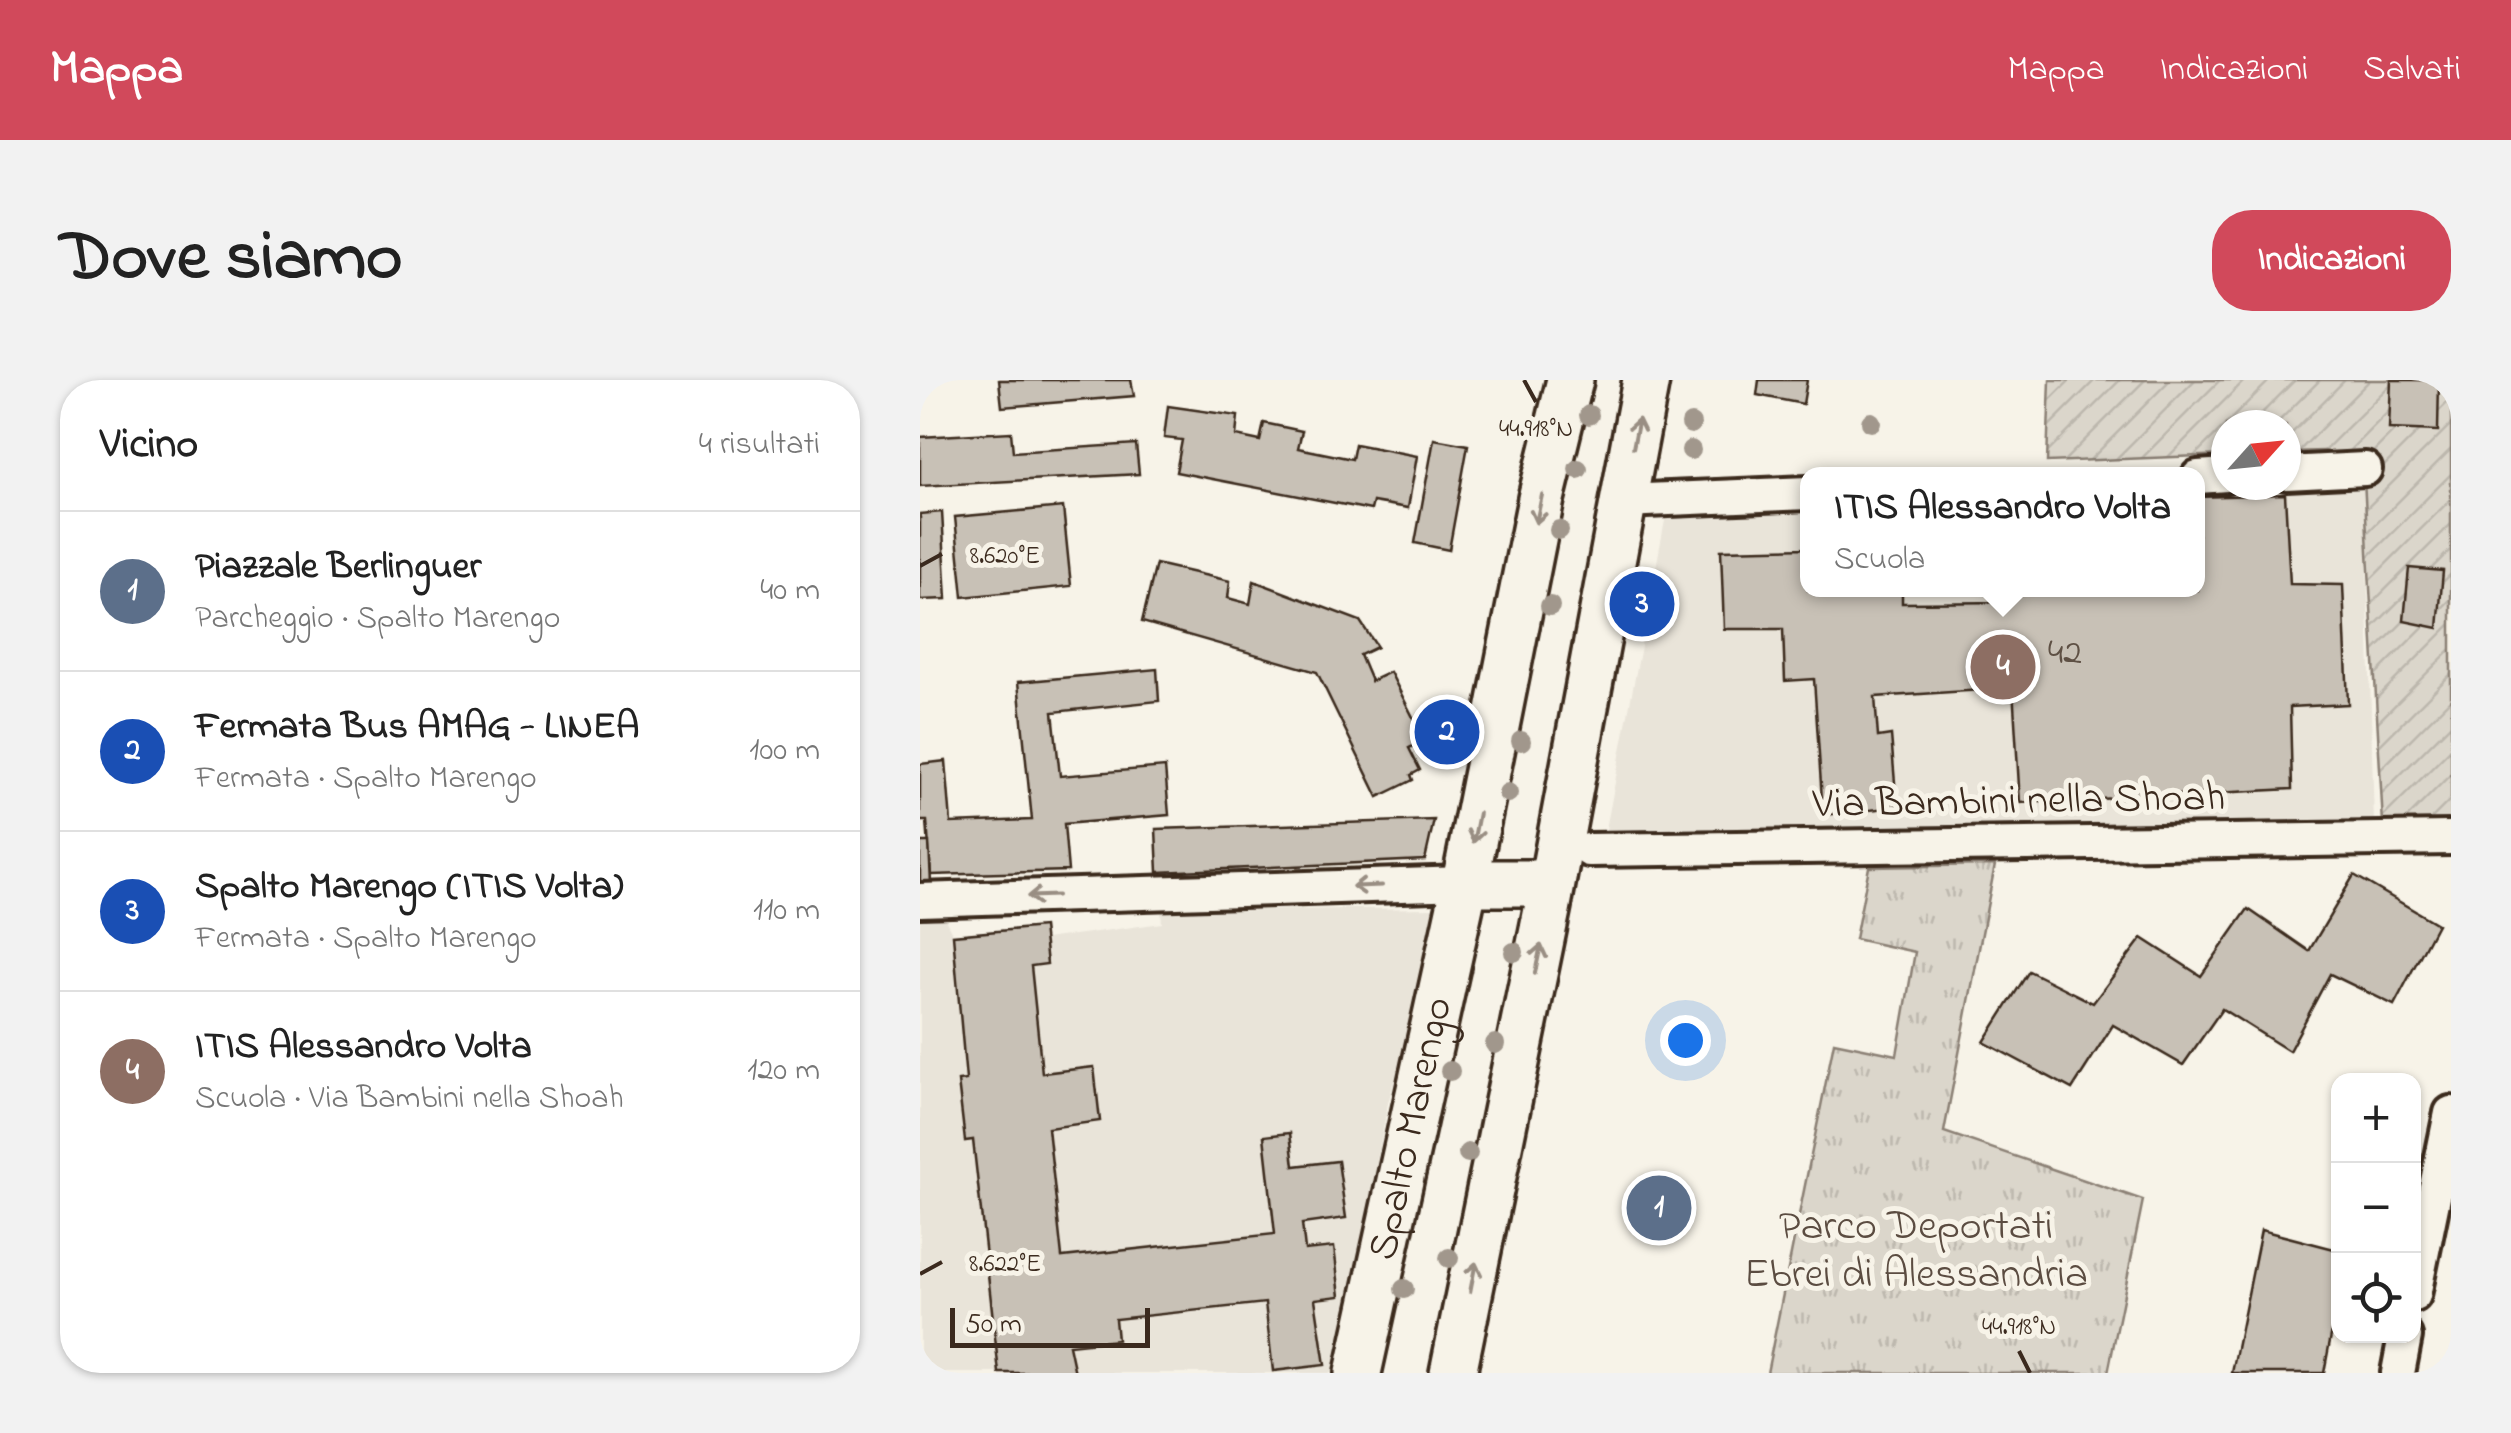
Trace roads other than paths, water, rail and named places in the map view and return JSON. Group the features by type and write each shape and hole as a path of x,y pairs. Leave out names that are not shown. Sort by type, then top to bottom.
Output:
{"main road":[{"name":"Spalto Marengo","path":"1358,1373 1465,883 1541,499 1570,380"},
{"name":"Spalto Marengo","path":"1453,1373 1646,380"},
{"path":"1465,883 1551,883"}],"street":[{"path":"2301,472 2365,470"},
{"path":"1622,501 1800,493"},
{"name":"Via Bambini nella Shoah","path":"1589,850 2451,838"},
{"path":"920,900 1465,883"},
{"path":"2421,1261 2451,1113"},
{"path":"2398,1373 2404,1343"}],"place":[{"name":"Spalto Marengo (ITIS Volta)","path":"1642,604"},
{"name":"ITIS Alessandro Volta","path":"2003,667"},
{"name":"Fermata Bus AMAG - LINEA","path":"1447,732"},
{"name":"Piazzale Berlinguer","path":"1659,1208"}],"park label":[{"name":"Parco Deportati Ebrei di Alessandria","path":"1916,1251"}]}
